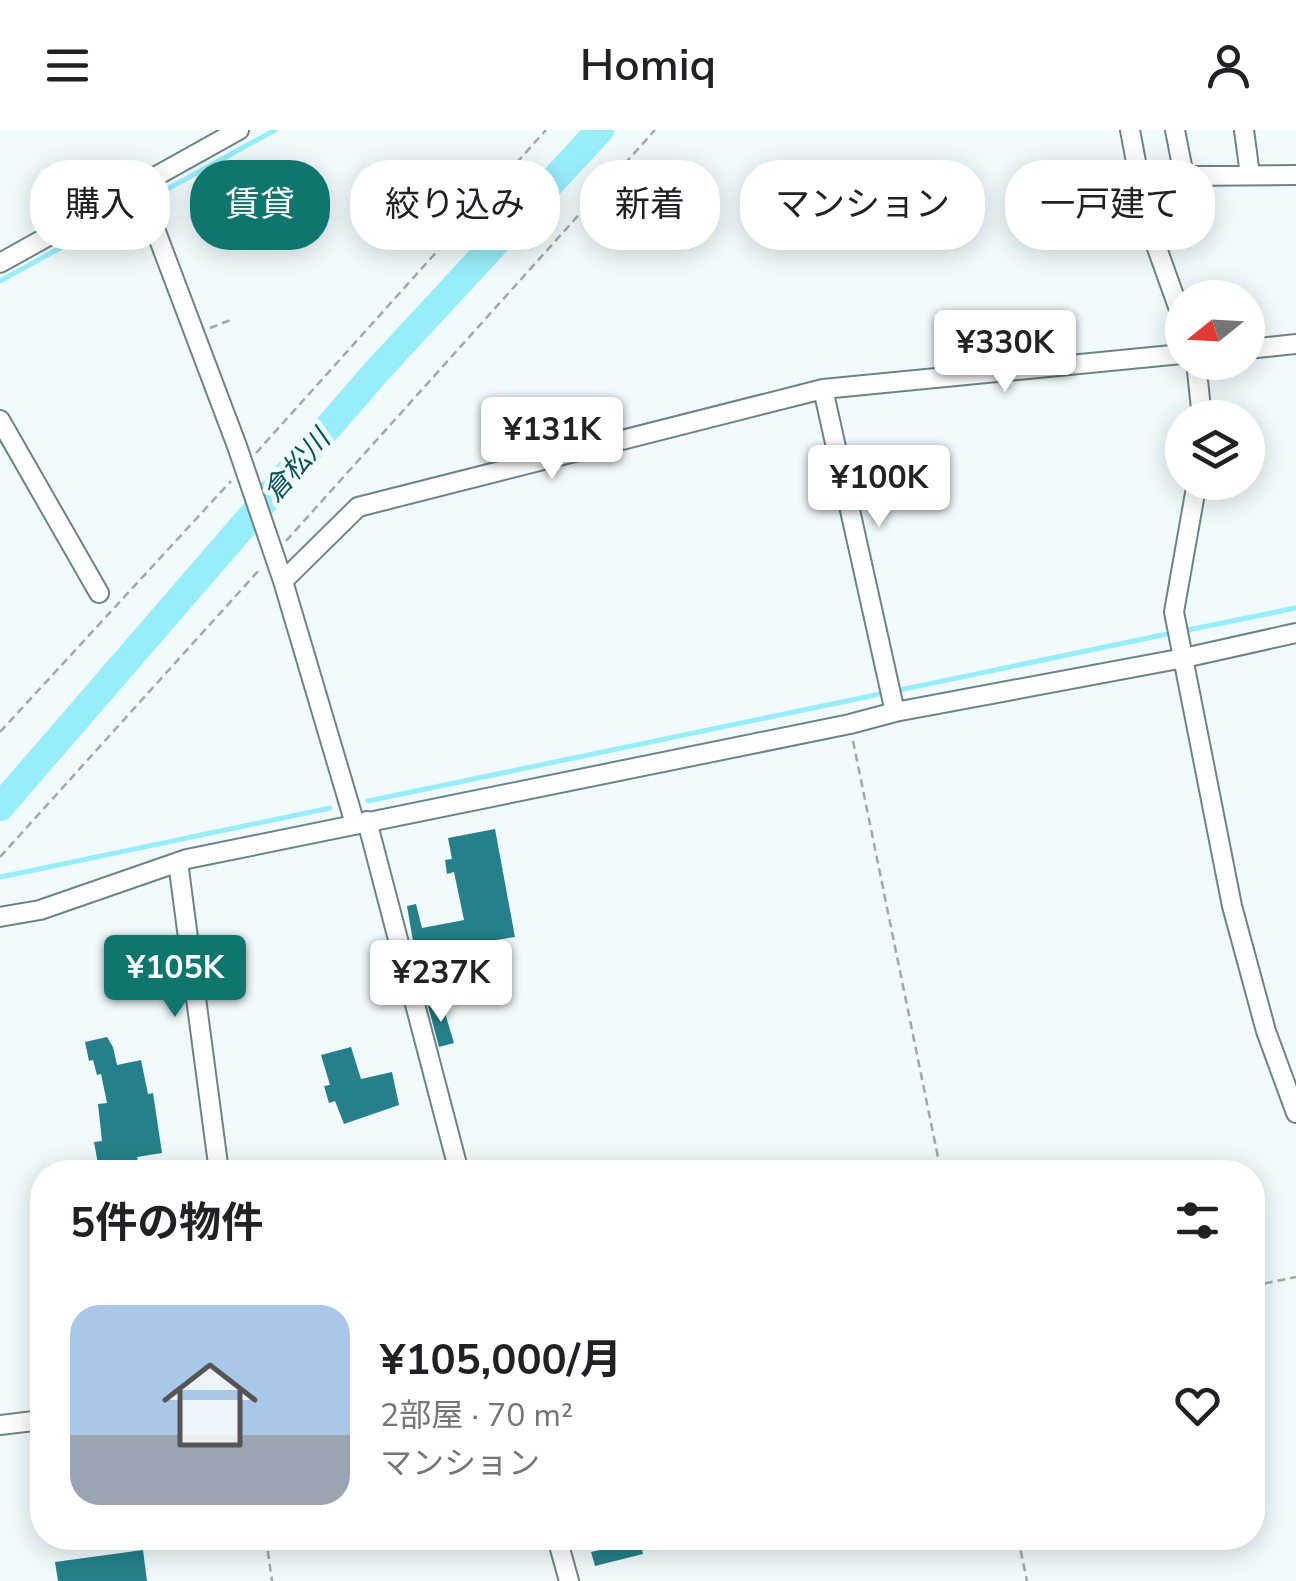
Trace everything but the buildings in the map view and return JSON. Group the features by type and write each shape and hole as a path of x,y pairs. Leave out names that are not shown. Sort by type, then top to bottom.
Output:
{"street":[{"path":"170,178 239,130"},
{"path":"1130,130 1147,220 1168,280"},
{"path":"1174,130 1184,176 1296,175"},
{"path":"1244,130 1250,175"},
{"path":"0,263 30,249"},
{"path":"162,250 244,466 361,822 457,1160"},
{"path":"1265,347 1296,344"},
{"path":"283,581 358,507 824,388 1165,356"},
{"path":"824,388 894,707"},
{"path":"0,420 99,593"},
{"path":"1195,500 1174,612 1232,906 1266,1031 1296,1114"},
{"path":"0,917 40,910 178,862 850,724 894,707 1182,650 1296,632"},
{"path":"178,862 217,1160"},
{"path":"0,1425 30,1421"},
{"path":"560,1550 569,1581"}],"path":[{"path":"0,732 546,130"},
{"path":"0,857 655,130"},
{"path":"214,326 234,318"},
{"path":"850,724 939,1160"},
{"path":"1265,1284 1296,1278"},
{"path":"268,1550 272,1581"},
{"path":"1020,1550 1026,1581"}],"waterway":[{"path":"0,281 275,130"},
{"name":"倉松川","path":"0,807 376,372 600,130"},
{"path":"1183,631 1296,608"},
{"path":"368,801 1172,633"},
{"path":"1,877 330,808"}]}
